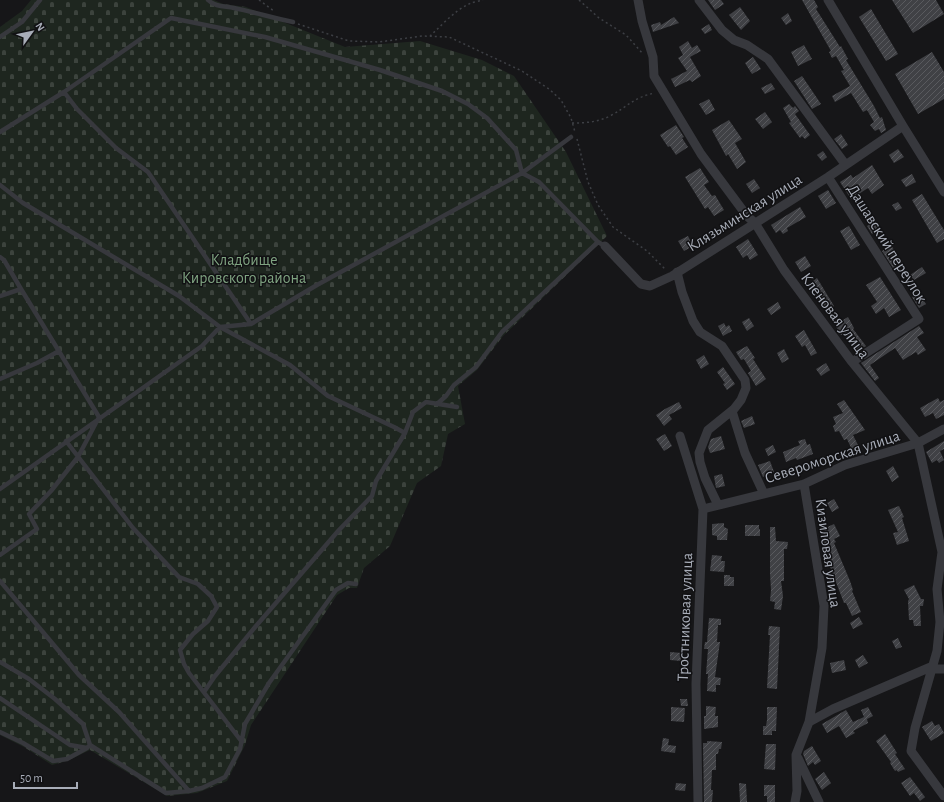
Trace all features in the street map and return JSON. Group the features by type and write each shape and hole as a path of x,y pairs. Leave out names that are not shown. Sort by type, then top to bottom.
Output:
{"street":[{"name":"Кленовая улица","path":"638,0 642,21 653,57 654,76 701,154 747,216 755,223 784,270 852,362 918,443 942,552 937,589 940,622 937,651 933,668 925,687 911,751 944,796"},
{"name":"Дашавский переулок","path":"699,0 722,30 734,40 747,45 768,59 845,164"},
{"path":"828,0 944,192"},
{"name":"Клязьминская улица","path":"601,244 641,284 650,286 675,274 828,177 903,126"},
{"name":"Дашавский переулок","path":"828,177 919,319 852,362"},
{"path":"675,274 692,321 700,332 722,346 745,380 746,388 740,400 732,411 708,430 699,453 700,462 718,505"},
{"path":"732,411 745,453 764,494"},
{"name":"Североморская улица","path":"703,509 804,484 845,465 918,443 944,429"},
{"name":"Тростниковая улица","path":"680,436 703,509 696,684 698,802"},
{"name":"Кизиловая улица","path":"795,802 797,791 796,755 809,722 822,648 824,606 804,484"},
{"path":"809,722 833,709 933,668 944,669"},
{"path":"796,755 819,802"}],"lane":[{"path":"0,37 22,22 40,0"},
{"path":"208,0 216,5 293,22"},
{"path":"0,132 64,92 170,18 265,37 380,70 442,91 468,104 487,118 516,150 522,173 540,182 601,244 502,332 476,367 454,385 446,396 437,404"},
{"path":"64,92 77,109 116,148 148,172 251,324"},
{"path":"0,489 99,417 202,346 220,326 251,324 317,285 522,173 571,137"},
{"path":"0,185 23,203 179,296 220,326 290,365 328,396 404,433"},
{"path":"0,257 4,260 99,417"},
{"path":"0,296 21,289"},
{"path":"0,379 37,363 59,351"},
{"path":"204,692 215,676 256,626 339,530 372,496 376,482 404,433 413,412 426,402 457,407"},
{"path":"0,555 37,529 29,514 51,491 78,457 99,417"},
{"path":"66,441 133,528 179,576 198,584 210,596 217,607 208,621 193,634 180,650 184,664 242,742"},
{"path":"0,581 79,675 119,712 189,791"},
{"path":"0,698 70,745 88,747 166,793 202,788 225,777 240,749 246,724 269,683 331,596 336,590 348,583 356,584"},
{"path":"0,662 29,679 55,699 83,724 88,747"},
{"path":"0,732 23,743 53,761 67,758 88,747"}],"path":[{"path":"259,0 275,11"},
{"path":"430,36 459,10 471,3 483,0"},
{"path":"579,0 599,18 626,34 644,56"},
{"path":"293,22 349,41 379,42 422,36 449,37 522,71 549,89 561,100 571,118 588,182 598,204 613,227 648,251 675,274"},
{"path":"572,123 591,123 609,116 638,98 663,91"}],"green space":[{"name":"Кладбище Кировского района","path":"31,0 214,0 223,4 246,7 345,47 420,41 482,60 514,76 566,152 607,236 503,336 477,370 458,386 465,424 448,434 441,466 417,483 390,546 364,568 357,588 349,588 337,595 251,725 245,745 227,781 197,793 167,796 90,750 67,761 52,765 24,747 0,735 0,27 22,11"}],"building":[{"path":"708,0 721,0 724,4 715,10"},
{"path":"802,0 814,0 818,7 816,9 840,47 841,46 848,59 846,60 880,118 882,117 886,130 881,133 879,129 875,131 870,125 874,122 867,110 863,112 851,93 835,102 832,96 850,86 841,71 844,70 836,56 832,58 829,52 831,51"},
{"path":"892,0 936,0 944,14 913,33"},
{"path":"740,7 750,21 741,30 729,15"},
{"path":"871,9 898,54 886,61 859,17"},
{"path":"788,13 792,21 786,25 781,18"},
{"path":"674,17 679,23 653,32 651,25 660,22 661,25"},
{"path":"709,24 712,30 705,34 701,29"},
{"path":"688,41 692,48 697,45 701,51 690,57 701,76 692,82 690,80 675,87 671,79 687,71 678,58 683,55 679,47"},
{"path":"804,45 812,59 798,66 791,52"},
{"path":"932,52 944,72 944,99 918,114 895,74"},
{"path":"753,57 761,69 752,74 745,63"},
{"path":"802,76 821,104 812,109 794,81"},
{"path":"771,83 775,89 765,94 761,88"},
{"path":"709,99 715,110 706,115 699,104"},
{"path":"789,104 793,108 795,106 799,111 795,114 810,135 805,139 802,136 800,138 789,123 791,122 783,108"},
{"path":"765,112 772,122 763,129 755,119"},
{"path":"729,120 742,139 735,143 746,162 737,169 728,154 726,156 712,130"},
{"path":"676,125 684,137 682,138 688,147 676,155 670,146 668,147 660,135"},
{"path":"841,134 848,145 842,149 834,139"},
{"path":"898,149 904,157 894,163 889,155"},
{"path":"823,151 827,157 822,161 817,155"},
{"path":"872,165 884,185 872,194 868,188 851,199 840,182 851,175 853,178"},
{"path":"700,168 709,182 704,185 712,196 715,195 724,210 714,216 708,207 705,209 685,177"},
{"path":"912,174 916,182 906,187 901,180"},
{"path":"754,179 760,188 752,193 746,184"},
{"path":"828,190 836,203 826,209 818,196"},
{"path":"922,194 944,230 944,239 937,243 912,200"},
{"path":"898,202 902,208 896,211 892,205"},
{"path":"800,207 806,217 787,228 788,231 783,234 780,230 776,233 771,225"},
{"path":"875,221 880,228 872,234 867,226"},
{"path":"849,226 860,245 851,250 840,231"},
{"path":"688,236 693,246 684,251 678,241"},
{"path":"748,239 758,255 750,260 747,255 743,258 736,247"},
{"path":"891,245 902,263 893,268 882,251"},
{"path":"805,256 811,266 801,272 795,262"},
{"path":"922,267 926,273 914,280 910,275"},
{"path":"880,277 901,310 889,317 884,308 876,314 871,306 877,302 866,285"},
{"path":"817,278 834,306 826,311 809,284"},
{"path":"919,293 926,304 919,308 912,297"},
{"path":"778,302 781,308 771,315 767,309"},
{"path":"848,317 854,328 853,329 866,346 856,352 843,334 841,335 835,325"},
{"path":"749,318 754,326 747,331 742,322"},
{"path":"724,323 726,327 729,325 732,331 723,336 718,326"},
{"path":"919,326 924,333 917,337 926,350 918,355 916,352 903,360 895,348 870,365 879,378 875,381 861,363"},
{"path":"804,330 817,353 811,356 805,345 802,347 795,336"},
{"path":"747,346 755,358 753,359 766,379 756,386 748,373 751,371 744,359 741,360 736,352"},
{"path":"784,349 789,359 782,363 777,353"},
{"path":"704,355 709,364 701,369 696,360"},
{"path":"826,363 830,370 821,376 816,369"},
{"path":"723,367 735,384 727,390 723,384 725,383 717,372"},
{"path":"938,398 940,402 944,400 944,415 936,419 933,413 925,417 920,408"},
{"path":"844,400 865,430 853,435 860,449 853,452 847,439 844,440 839,431 835,432 833,426 836,424 833,417 843,413 837,404"},
{"path":"679,402 682,408 669,415 672,419 664,426 656,415"},
{"path":"752,416 755,424 744,428 741,421"},
{"path":"665,434 672,446 664,451 656,439"},
{"path":"721,436 725,449 710,453 708,447 711,439"},
{"path":"805,439 807,445 810,444 813,454 797,460 796,458 786,462 783,452 800,445 798,441"},
{"path":"944,441 944,449 940,451 944,460 939,463 937,460 932,463 926,452"},
{"path":"773,445 776,452 768,456 765,449"},
{"path":"770,461 774,472 763,477 758,465"},
{"path":"893,466 899,477 892,482 886,471"},
{"path":"722,474 725,486 716,488 714,476"},
{"path":"834,499 839,508 832,512 827,503"},
{"path":"899,506 904,517 902,518 909,541 897,545 893,533 898,532 888,510"},
{"path":"724,523 724,527 728,529 727,540 717,540 717,536 712,535 712,524"},
{"path":"834,524 840,536 834,539 836,542 834,543 861,612 852,616 846,603 844,603 824,551 827,549 819,531"},
{"path":"745,525 759,525 760,536 745,536"},
{"path":"770,527 775,527 776,541 788,542 787,549 784,549 784,581 781,581 783,596 781,610 774,609 775,602 770,601"},
{"path":"712,555 722,556 721,561 725,561 724,572 710,571"},
{"path":"724,575 734,577 734,586 724,586"},
{"path":"914,585 921,599 924,599 923,606 920,606 921,626 914,626 913,620 909,620 909,599 904,590"},
{"path":"859,617 863,624 853,629 850,623"},
{"path":"709,618 721,619 721,625 718,625 717,642 720,642 715,677 721,678 720,685 716,685 716,692 707,691 708,674 706,674 708,649 704,649 705,642 707,642"},
{"path":"769,626 780,627 777,689 767,688 770,635 768,635"},
{"path":"898,638 902,647 896,649 892,641"},
{"path":"670,652 682,653 681,661 670,660"},
{"path":"863,655 868,663 859,668 855,660"},
{"path":"844,660 846,670 832,673 830,663"},
{"path":"680,699 687,699 688,706 681,706"},
{"path":"706,706 716,707 715,716 718,716 718,727 704,729"},
{"path":"671,707 685,708 684,722 671,721"},
{"path":"767,707 777,707 776,731 772,731 772,735 763,735 763,726 766,726 767,720"},
{"path":"868,707 873,716 867,719 868,723 853,731 855,733 846,738 839,726 827,733 822,724 846,710 853,722 864,717 861,710"},
{"path":"932,721 935,726 939,724 944,733 931,741 922,727"},
{"path":"885,734 897,753 895,754 905,769 898,772 897,770 895,771 890,763 891,762 876,741"},
{"path":"663,738 669,739 668,745 676,746 675,753 661,751"},
{"path":"707,741 722,742 721,749 719,749 718,754 716,754 716,770 712,770 712,802 704,802 703,743 707,743"},
{"path":"766,744 776,744 775,770 764,769"},
{"path":"812,746 821,761 815,765 813,762 808,766 803,754 804,751"},
{"path":"824,772 831,783 822,790 815,779"},
{"path":"910,777 925,797 920,801 914,793 910,796 901,783"},
{"path":"676,783 686,784 685,791 675,790"},
{"path":"739,783 746,784 747,802 740,802"},
{"path":"764,785 775,785 775,802 767,802 767,796 764,796"}]}
